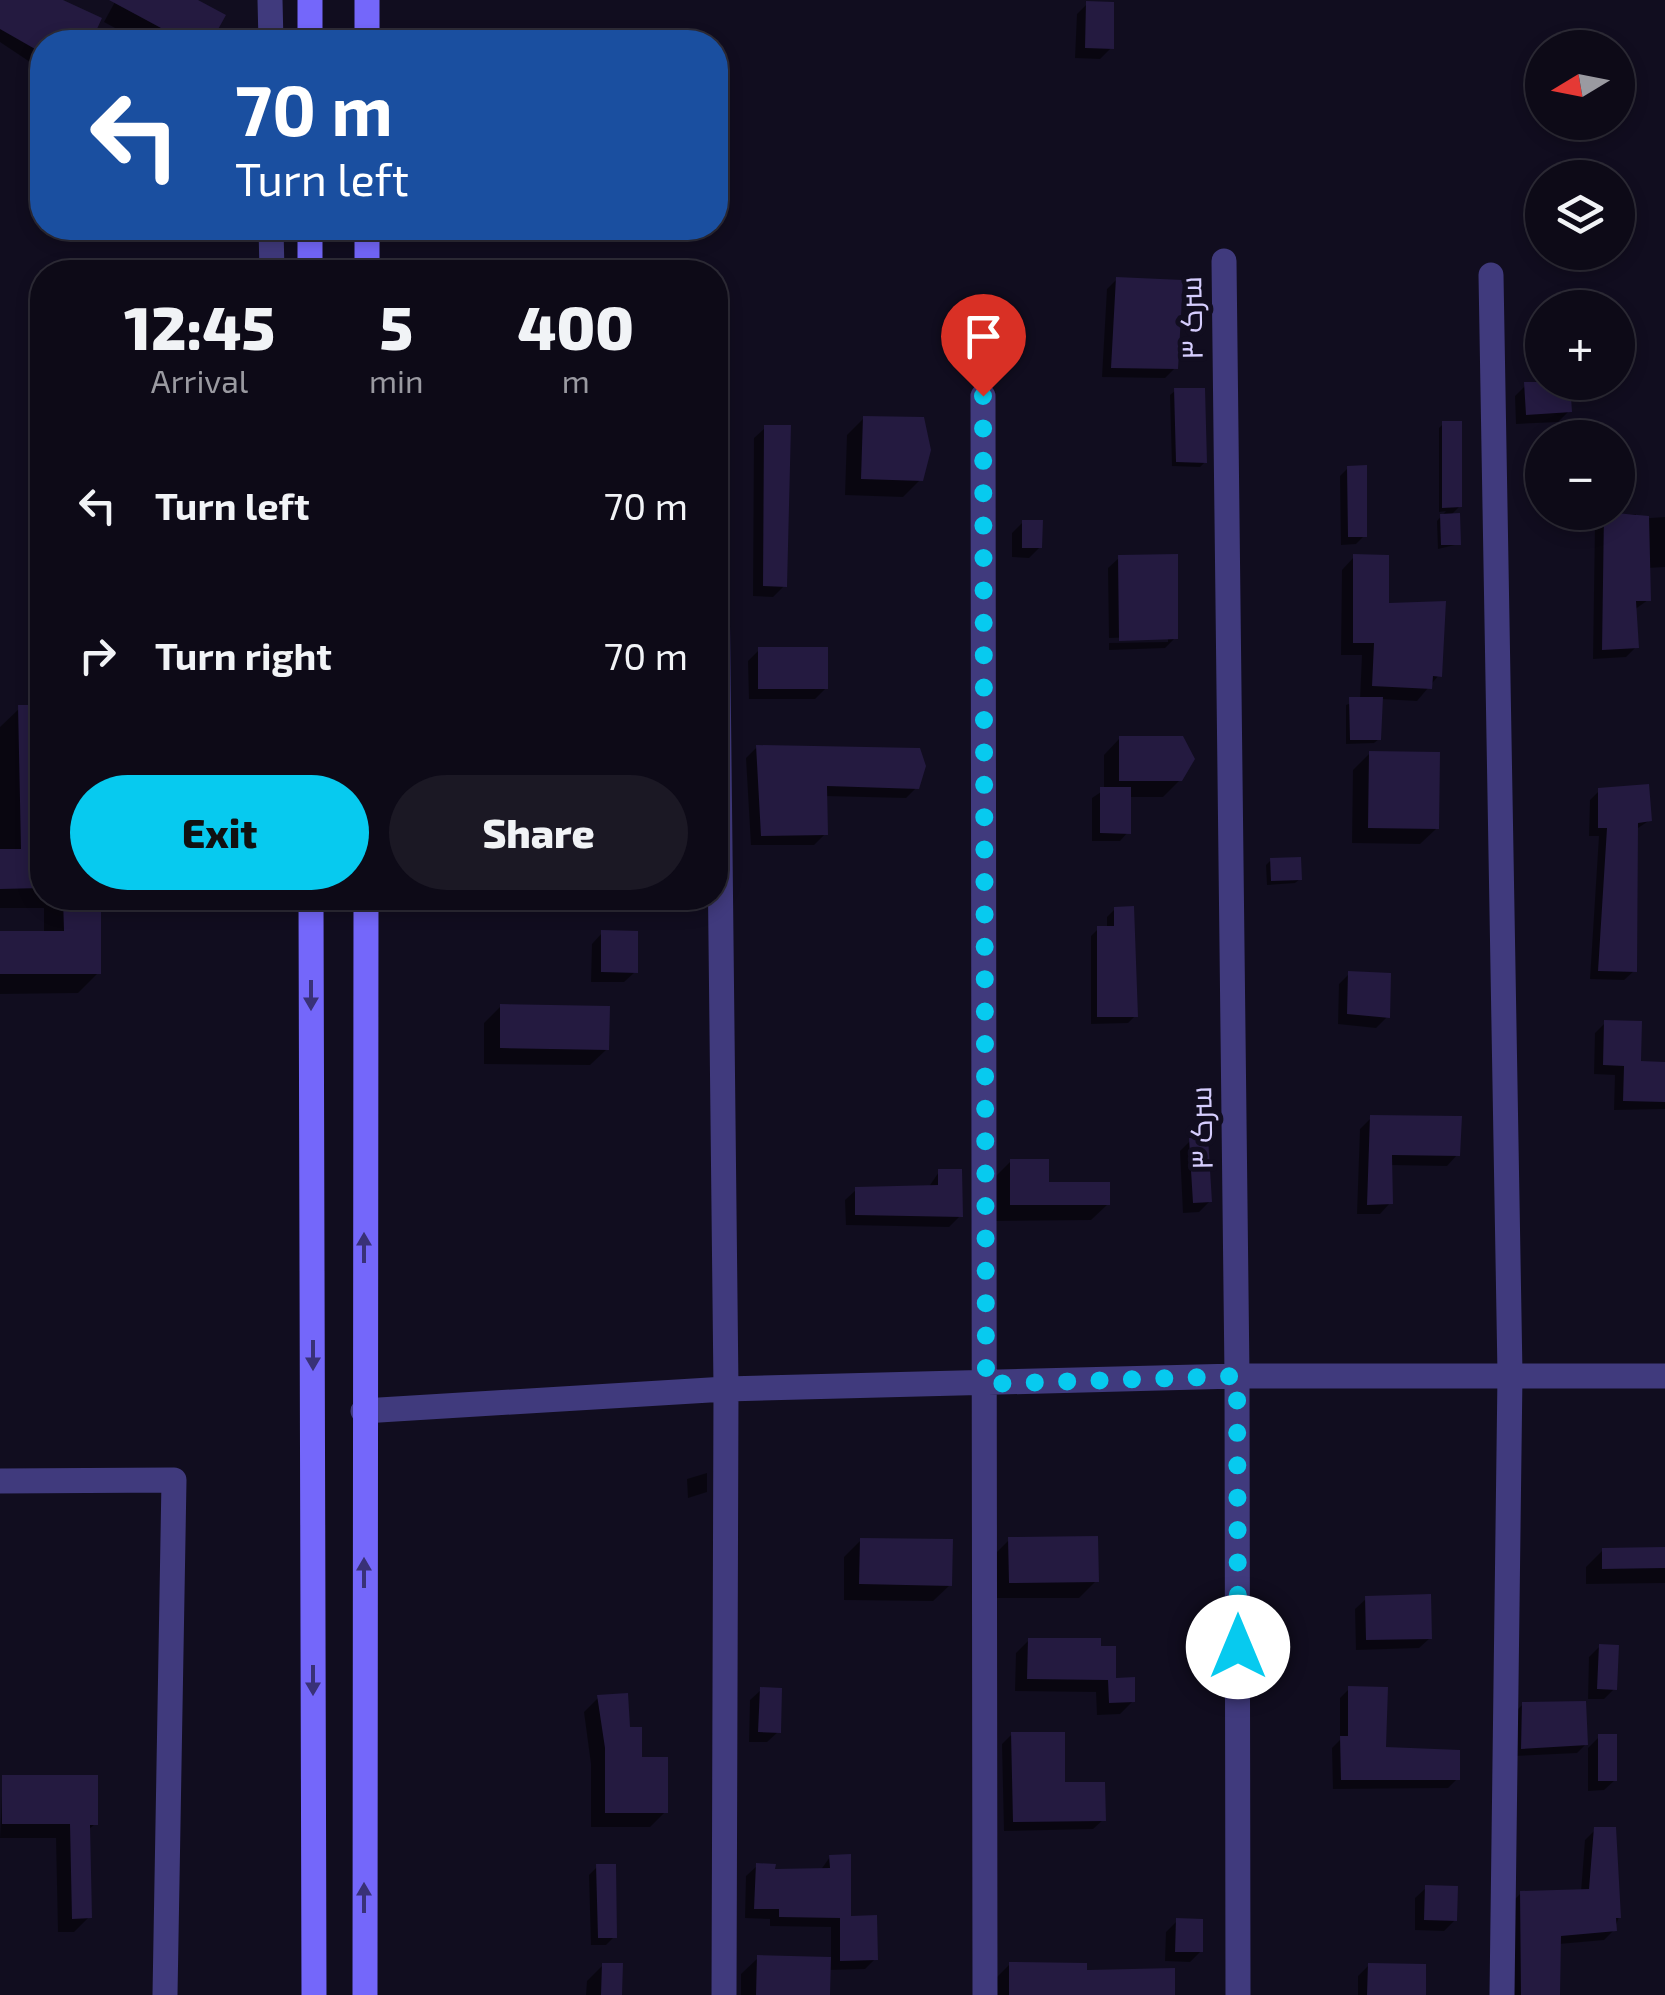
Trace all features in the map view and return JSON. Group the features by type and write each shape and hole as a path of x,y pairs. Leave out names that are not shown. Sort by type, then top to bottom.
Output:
{"main road":[{"path":"310,0 310,30"},
{"path":"367,0 367,30"},
{"path":"311,910 314,1995"},
{"path":"365,1995 366,910"}],"street":[{"path":"270,0 270,30"},
{"name":"سرک ۳","path":"1224,261 1237,1376 1238,1995"},
{"path":"1491,276 1510,1374 1502,1995"},
{"path":"983,396 986,1995"},
{"path":"721,910 726,1389 724,1995"},
{"path":"363,1412 726,1389 1237,1376 1665,1376"},
{"path":"0,1480 174,1480 165,1995"}],"building":[{"path":"0,0 63,0 102,18 96,30 30,30 30,46 0,29"},
{"path":"109,0 198,0 226,15 218,30 165,30"},
{"path":"1086,1 1114,2 1114,49 1085,48"},
{"path":"1116,277 1183,280 1178,369 1111,368"},
{"path":"1174,388 1205,388 1207,463 1176,462"},
{"path":"1525,400 1571,400 1572,412 1526,415"},
{"path":"863,416 924,417 931,450 923,481 861,479"},
{"path":"1442,421 1462,421 1462,507 1442,508"},
{"path":"764,425 791,425 787,587 763,586"},
{"path":"1367,465 1367,537 1348,537 1347,466"},
{"path":"1460,513 1461,545 1441,545 1440,514"},
{"path":"1635,515 1649,516 1651,601 1636,601 1639,648 1602,650 1604,530 1635,530"},
{"path":"1022,520 1043,520 1042,548 1022,548"},
{"path":"1178,554 1178,639 1119,641 1118,555"},
{"path":"1353,554 1389,555 1389,603 1446,601 1442,677 1433,676 1432,689 1372,686 1374,643 1353,643"},
{"path":"758,647 828,647 828,689 758,689"},
{"path":"1349,697 1383,697 1381,740 1350,740"},
{"path":"18,705 30,705 30,888 0,889 0,849 21,849"},
{"path":"1119,736 1183,736 1195,759 1182,781 1119,781"},
{"path":"756,745 920,748 926,766 919,789 827,786 828,835 761,836"},
{"path":"1369,751 1440,752 1439,829 1368,828"},
{"path":"1649,784 1652,821 1638,823 1637,972 1598,971 1607,828 1598,828 1598,788"},
{"path":"1100,787 1131,787 1131,834 1100,833"},
{"path":"1301,857 1302,880 1271,881 1270,858"},
{"path":"1134,906 1138,1017 1097,1017 1097,926 1114,926 1114,907"},
{"path":"63,910 101,910 101,974 0,974 0,931 64,931"},
{"path":"601,930 638,931 638,973 601,972"},
{"path":"1348,971 1391,973 1390,1018 1347,1014"},
{"path":"500,1004 610,1006 609,1050 500,1048"},
{"path":"1604,1020 1642,1021 1641,1061 1665,1062 1665,1102 1623,1101 1624,1066 1603,1065"},
{"path":"1370,1115 1462,1116 1460,1156 1392,1155 1393,1204 1367,1205"},
{"path":"1208,1137 1212,1202 1193,1203 1189,1138"},
{"path":"1010,1159 1049,1159 1049,1182 1110,1182 1110,1205 1010,1205"},
{"path":"938,1169 962,1169 963,1217 855,1215 855,1187 938,1185"},
{"path":"1098,1536 1099,1582 1009,1583 1008,1537"},
{"path":"860,1538 953,1539 952,1586 859,1584"},
{"path":"1665,1547 1665,1568 1602,1569 1602,1548"},
{"path":"1431,1594 1432,1639 1366,1640 1365,1596"},
{"path":"1028,1638 1101,1638 1101,1646 1116,1646 1116,1678 1135,1677 1135,1702 1109,1703 1108,1680 1027,1679"},
{"path":"1599,1644 1619,1645 1617,1690 1597,1689"},
{"path":"1348,1686 1388,1687 1386,1747 1460,1750 1460,1780 1341,1780 1340,1736 1348,1736"},
{"path":"760,1687 782,1688 781,1733 758,1732"},
{"path":"628,1693 630,1727 642,1727 642,1757 668,1757 668,1813 605,1813 605,1748 597,1695"},
{"path":"1586,1701 1588,1745 1521,1749 1522,1702"},
{"path":"1011,1732 1065,1732 1065,1782 1105,1782 1106,1821 1013,1822"},
{"path":"1598,1734 1617,1734 1617,1781 1598,1781"},
{"path":"2,1775 98,1775 98,1825 90,1825 92,1918 72,1919 70,1824 2,1824"},
{"path":"1594,1827 1616,1827 1621,1918 1616,1918 1617,1931 1561,1936 1560,1995 1521,1995 1520,1891 1589,1889"},
{"path":"851,1854 851,1916 877,1915 878,1960 840,1961 840,1918 779,1917 779,1909 754,1909 756,1863 776,1864 775,1869 830,1868 829,1855"},
{"path":"596,1864 616,1864 617,1938 598,1938"},
{"path":"1425,1885 1458,1886 1457,1921 1424,1920"},
{"path":"1176,1918 1203,1919 1203,1952 1175,1952"},
{"path":"757,1955 831,1957 830,1995 756,1995"},
{"path":"1009,1962 1087,1963 1087,1970 1175,1968 1175,1995 1009,1995"},
{"path":"602,1963 623,1963 622,1995 601,1995"},
{"path":"1368,1963 1426,1964 1426,1995 1367,1995"}],"route":[{"path":"983,396 986,1384 1237,1376 1238,1647"}]}
